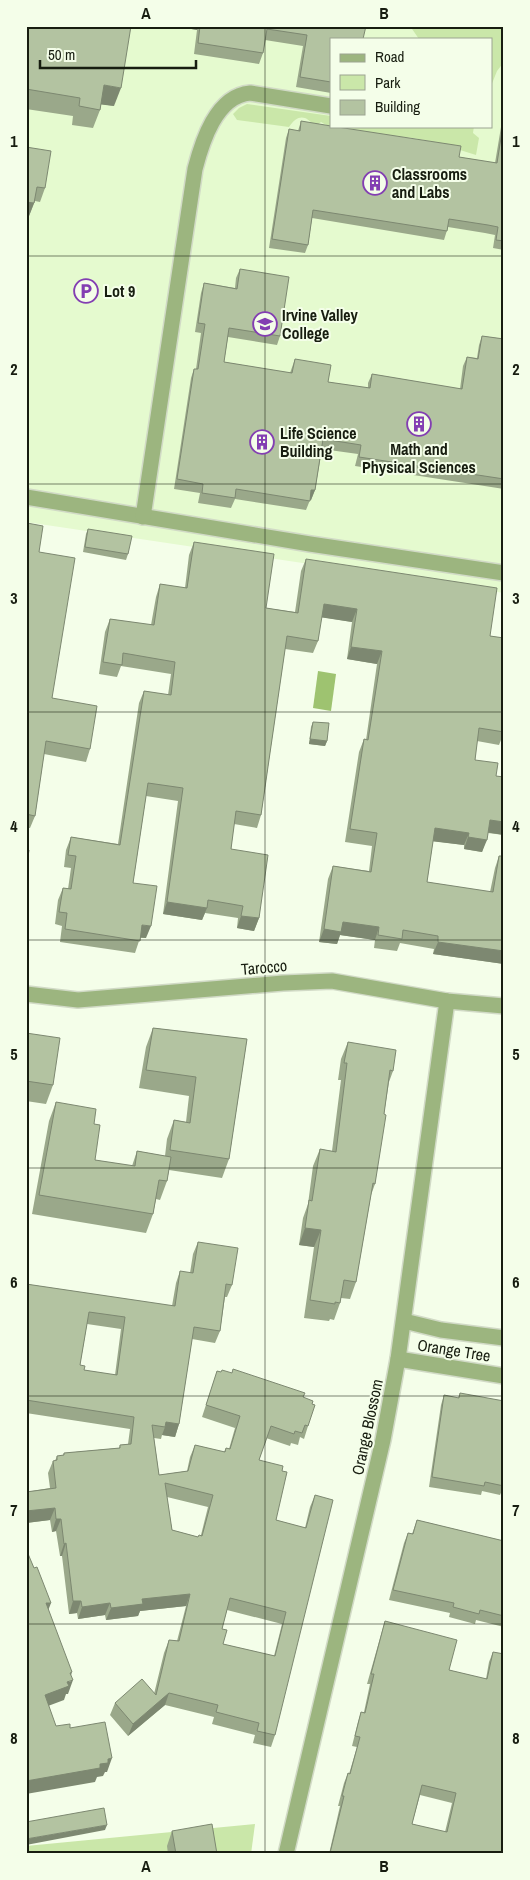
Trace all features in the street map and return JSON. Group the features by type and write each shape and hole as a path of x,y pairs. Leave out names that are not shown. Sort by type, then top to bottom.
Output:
{"street":[{"path":"143,517 195,169 200,148 219,112 231,99 239,94 250,93 330,106"},
{"path":"26,497 302,543 504,572"},
{"name":"Tarocco","path":"26,994 78,1000 283,983 332,981 447,1001 504,1006"},
{"name":"Orange Blossom","path":"286,1854 383,1440 404,1321 447,1001"},
{"name":"Orange Tree","path":"404,1321 441,1330 504,1338"},
{"name":"Orange Tree","path":"398,1359 504,1376"}],"shaded area":[{"name":"Irvine Valley College","path":"26,26 504,26 504,593 26,522"},
{"path":"318,671 336,674 331,711 313,708"}],"green space":[{"path":"410,26 504,26 504,62 497,71 492,84 492,38 418,38"},
{"path":"247,104 330,116 330,127 321,122 315,127 305,118 299,118 289,127 237,120 233,114"},
{"path":"334,128 474,128 473,133 479,138 476,155 431,141"},
{"path":"255,1824 251,1854 26,1854 26,1846"}],"building":[{"path":"26,26 131,26 121,88 104,85 100,110 79,106 80,98 26,89"},
{"path":"200,26 366,26 363,38 330,38 330,82 300,77 307,35 267,29 263,53 198,43"},
{"name":"Classrooms and Labs","path":"504,119 504,241 496,240 498,227 488,225 449,219 447,231 313,210 308,245 272,239 289,129 300,131 301,121 330,126 330,128 346,128 461,146 459,157 497,163"},
{"path":"26,147 51,151 45,188 37,187 34,203 26,202"},
{"path":"240,269 289,277 280,336 229,328 224,362 292,373 295,359 331,365 328,382 370,388 372,374 462,389 467,357 478,359 482,336 504,339 504,479 359,457 361,445 323,439 315,490 311,490 310,501 236,489 235,498 202,493 203,484 177,479 194,369 198,369 205,324 198,323 204,283 237,289"},
{"path":"26,516 28,516 27,523 43,526 39,552 75,558 52,698 97,706 90,749 46,741 35,816 26,814"},
{"path":"88,529 132,536 128,554 85,547"},
{"path":"194,542 274,554 266,608 298,613 306,559 497,588 490,636 504,638 504,732 479,728 475,760 498,763 496,776 504,777 504,822 490,820 487,840 468,837 469,833 435,828 427,882 493,892 499,856 504,856 504,951 438,942 438,936 403,930 402,939 378,935 379,927 343,922 341,932 324,929 333,866 371,872 377,833 350,829 364,739 368,740 382,651 351,647 357,609 324,604 318,641 287,636 261,815 236,811 231,849 268,855 259,918 241,916 243,906 208,900 207,908 167,902 183,788 148,783 133,883 157,886 151,926 142,925 140,941 65,929 67,913 59,912 63,888 71,889 76,856 68,855 71,837 120,845 144,691 171,695 175,662 123,653 122,665 103,662 110,619 154,625 160,584 187,588"},
{"path":"313,722 329,723 327,741 310,739"},
{"path":"26,849 29,850 26,870"},
{"path":"153,1028 247,1039 229,1159 170,1150 174,1120 190,1123 196,1077 146,1070"},
{"path":"26,1033 60,1038 53,1085 26,1081"},
{"path":"348,1042 396,1050 393,1071 390,1070 384,1114 386,1115 375,1184 373,1183 356,1282 344,1280 340,1303 335,1302 335,1304 310,1300 321,1230 305,1228 309,1200 312,1201 320,1149 336,1152 347,1063 344,1063"},
{"path":"56,1102 96,1109 94,1124 100,1125 95,1160 135,1166 137,1151 171,1157 167,1181 159,1180 153,1214 39,1195"},
{"path":"198,1242 238,1248 232,1285 226,1284 220,1331 194,1327 179,1424 166,1422 165,1427 152,1425 159,1475 188,1471 195,1445 225,1452 226,1448 230,1449 240,1416 206,1405 217,1371 221,1372 222,1370 232,1373 233,1369 305,1393 303,1397 313,1401 312,1404 315,1405 308,1426 305,1425 302,1433 295,1431 294,1434 271,1426 259,1460 283,1466 282,1471 287,1472 276,1520 306,1528 315,1495 333,1500 275,1735 257,1731 259,1723 216,1712 218,1705 169,1693 133,1724 115,1703 142,1679 156,1695 169,1640 179,1641 190,1594 142,1599 143,1604 111,1608 110,1603 82,1607 81,1601 73,1601 66,1543 64,1544 61,1519 56,1519 55,1508 26,1511 26,1492 56,1488 53,1461 57,1460 57,1456 64,1455 64,1453 120,1448 120,1445 131,1444 134,1417 26,1400 26,1284 175,1306 180,1271 193,1273","holes":["89,1312 125,1317 117,1375 84,1370 85,1366 80,1365","165,1483 213,1495 202,1536 199,1535 198,1537 172,1530","230,1598 286,1612 275,1656 223,1644 227,1630 222,1629"]},
{"path":"460,1393 504,1401 504,1486 485,1482 484,1486 432,1477 444,1395 459,1398"},
{"path":"417,1520 504,1541 504,1616 480,1610 479,1614 453,1607 454,1603 393,1590 408,1533 413,1534"},
{"path":"26,1549 34,1568 37,1567 51,1603 46,1603 72,1672 70,1673 73,1680 67,1682 69,1686 45,1695 56,1726 70,1724 70,1728 105,1722 112,1758 108,1759 108,1763 100,1764 100,1768 26,1781"},
{"path":"385,1621 457,1640 449,1670 487,1679 493,1652 504,1654 504,1854 330,1853 344,1796 342,1796 360,1737 355,1736 361,1712 365,1713 374,1674 371,1674","holes":["422,1785 456,1793 447,1832 412,1824"]},
{"path":"104,1808 107,1825 26,1839 26,1822"},
{"path":"212,1824 217,1854 176,1854 172,1831"}],"place":[{"name":"Classrooms and Labs","path":"375,183"},
{"name":"Lot 9","path":"86,291"},
{"name":"Irvine Valley College","path":"265,324"},
{"name":"Math and Physical Sciences","path":"419,424"},
{"name":"Life Science Building","path":"262,442"}]}
